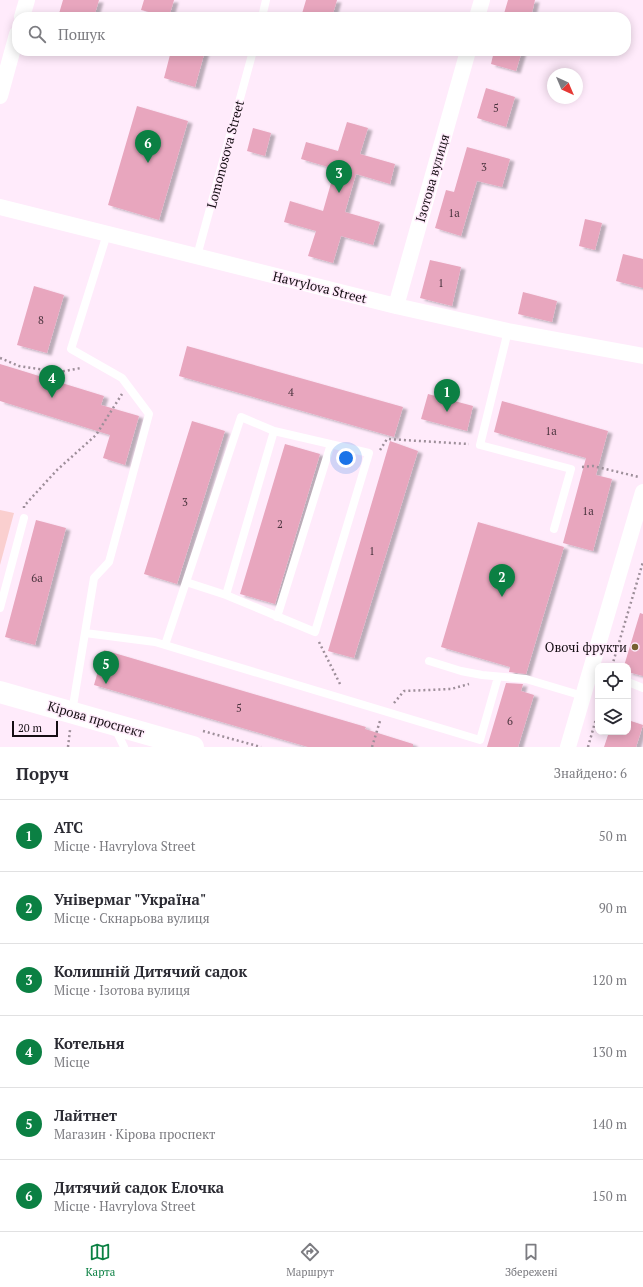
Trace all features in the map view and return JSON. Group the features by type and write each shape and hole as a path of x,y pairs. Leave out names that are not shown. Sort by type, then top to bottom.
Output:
{"street":[{"path":"23,12 27,0"},
{"path":"478,12 482,0"},
{"path":"0,96 12,52"},
{"name":"Ізотова вулиця","path":"396,306 467,56"},
{"name":"Havrylova Street","path":"0,207 396,306 508,331 643,356"},
{"path":"597,663 643,492"},
{"path":"568,747 583,696 595,669"},
{"name":"Кірова проспект","path":"0,692 193,747"}],"lane":[{"path":"263,12 266,0"},
{"name":"Lomonosova Street","path":"198,256 252,56"},
{"path":"72,712 94,578 108,562 149,414 122,378 71,349 107,234"},
{"path":"508,331 480,445 571,469 554,529"},
{"path":"165,645 186,582 241,417 274,430 369,453 315,632 226,595 186,582"},
{"path":"226,595 274,430"},
{"path":"277,617 331,444"},
{"path":"0,608 24,518"},
{"path":"85,633 155,642 480,740 498,677"},
{"path":"429,661 461,671 498,677 526,679 583,696"},
{"path":"631,683 643,688"},
{"path":"113,724 124,747"}],"path":[{"path":"0,358 19,366 59,372 99,365"},
{"path":"24,518 24,506 57,470 96,435 128,385"},
{"path":"377,455 387,439 480,445"},
{"path":"571,469 593,466 643,478"},
{"path":"613,663 643,562"},
{"path":"315,632 348,700"},
{"path":"372,747 379,723 386,712 404,691 450,689 471,684"},
{"path":"588,747 595,722"}],"shaded area":[{"path":"0,510 14,513 0,565"}],"building":[{"path":"63,0 99,0 95,12 59,12"},
{"path":"144,0 174,0 170,12 149,12 141,10"},
{"path":"306,0 337,0 333,12 302,12"},
{"path":"508,0 535,0 532,12 504,12"},
{"path":"170,56 204,56 195,87 164,78"},
{"path":"493,56 520,56 516,71 491,64"},
{"path":"486,88 515,97 506,127 477,118"},
{"path":"137,106 188,121 159,220 108,205"},
{"path":"347,122 368,128 360,154 395,164 390,184 356,174 345,212 380,222 373,245 341,236 333,263 308,256 316,231 284,222 290,201 323,211 335,169 301,159 306,142 338,151"},
{"path":"253,128 271,133 265,156 247,151"},
{"path":"467,147 510,159 502,187 477,181 461,236 435,228 446,190 454,192"},
{"path":"585,219 602,223 595,250 579,246"},
{"path":"623,254 643,259 643,288 616,281"},
{"path":"430,260 461,267 452,306 420,298"},
{"path":"34,286 64,295 47,353 17,345"},
{"path":"523,292 557,301 552,322 518,314"},
{"path":"187,346 403,407 394,437 179,376"},
{"path":"0,364 104,396 101,405 139,416 125,465 103,458 110,435 0,401"},
{"path":"428,394 473,406 467,431 421,419"},
{"path":"502,401 608,431 596,475 612,479 593,551 563,543 586,458 494,432"},
{"path":"192,421 225,431 177,584 144,574"},
{"path":"390,441 418,451 354,658 328,651"},
{"path":"285,444 320,454 275,604 240,594"},
{"path":"36,520 66,528 35,645 5,637"},
{"path":"478,522 564,547 526,674 509,672 510,667 441,647"},
{"path":"640,613 643,614 643,676 631,673 631,663 625,663"},
{"path":"104,650 366,727 365,729 413,744 413,747 308,747 94,685"},
{"path":"506,683 523,684 521,691 534,695 518,747 487,747"},
{"path":"631,721 643,725 636,747 604,747 608,735 631,735"}],"place":[{"name":"Дитячий садок Елочка","path":"148,163"},
{"name":"Колишній Дитячий садок","path":"339,193"},
{"name":"Котельня","path":"52,398"},
{"name":"АТС","path":"447,412"},
{"name":"Універмаг \"Україна\"","path":"502,597"},
{"name":"Овочі фрукти","path":"635,647"},
{"name":"Лайтнет","path":"106,684"}]}
